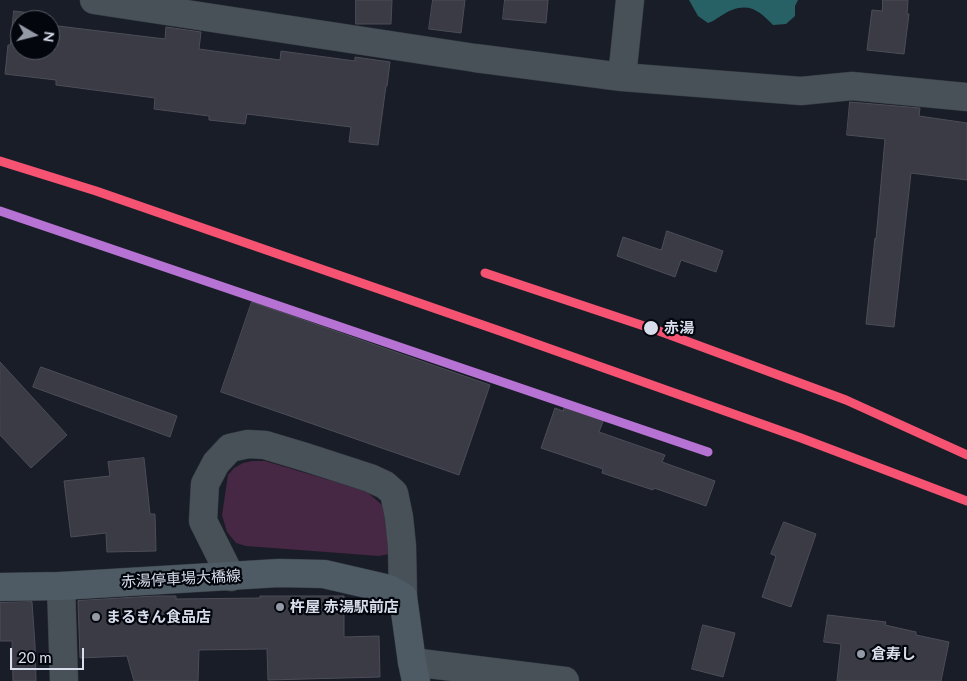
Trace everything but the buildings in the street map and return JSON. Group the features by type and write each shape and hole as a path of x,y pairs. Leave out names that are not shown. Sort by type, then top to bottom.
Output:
{"main road":[{"name":"赤湯停車場大橋線","path":"0,587 60,586 279,573 324,574 389,590 403,597"},
{"path":"403,597 414,672"}],"street":[{"path":"94,0 121,2 475,58 622,77 802,91 852,86 967,97"},
{"path":"622,77 630,0"},
{"path":"231,577 204,521 205,484 216,463 230,448 248,444 265,445 370,478 385,485 394,494 402,546 403,597"},
{"path":"60,586 64,681"},
{"path":"414,672 565,681"}],"shaded area":[{"path":"689,0 798,0 795,6 795,16 786,24 773,25 764,16 750,8 739,8 729,11 708,23 698,16"},
{"path":"252,461 265,461 366,491 382,505 387,519 389,554 379,556 246,546 236,543 227,532 222,515 228,475 234,468"}],"railway":[{"path":"485,273 659,331"}],"transit line":[{"path":"0,161 96,191 500,331 801,438 967,501"},
{"path":"0,211 708,452"},
{"path":"485,273 659,331 846,400 967,455"}],"place":[{"name":"赤湯","path":"651,328"},
{"name":"杵屋 赤湯駅前店","path":"280,607"},
{"name":"まるきん食品店","path":"96,617"},
{"name":"倉寿し","path":"861,654"}]}
